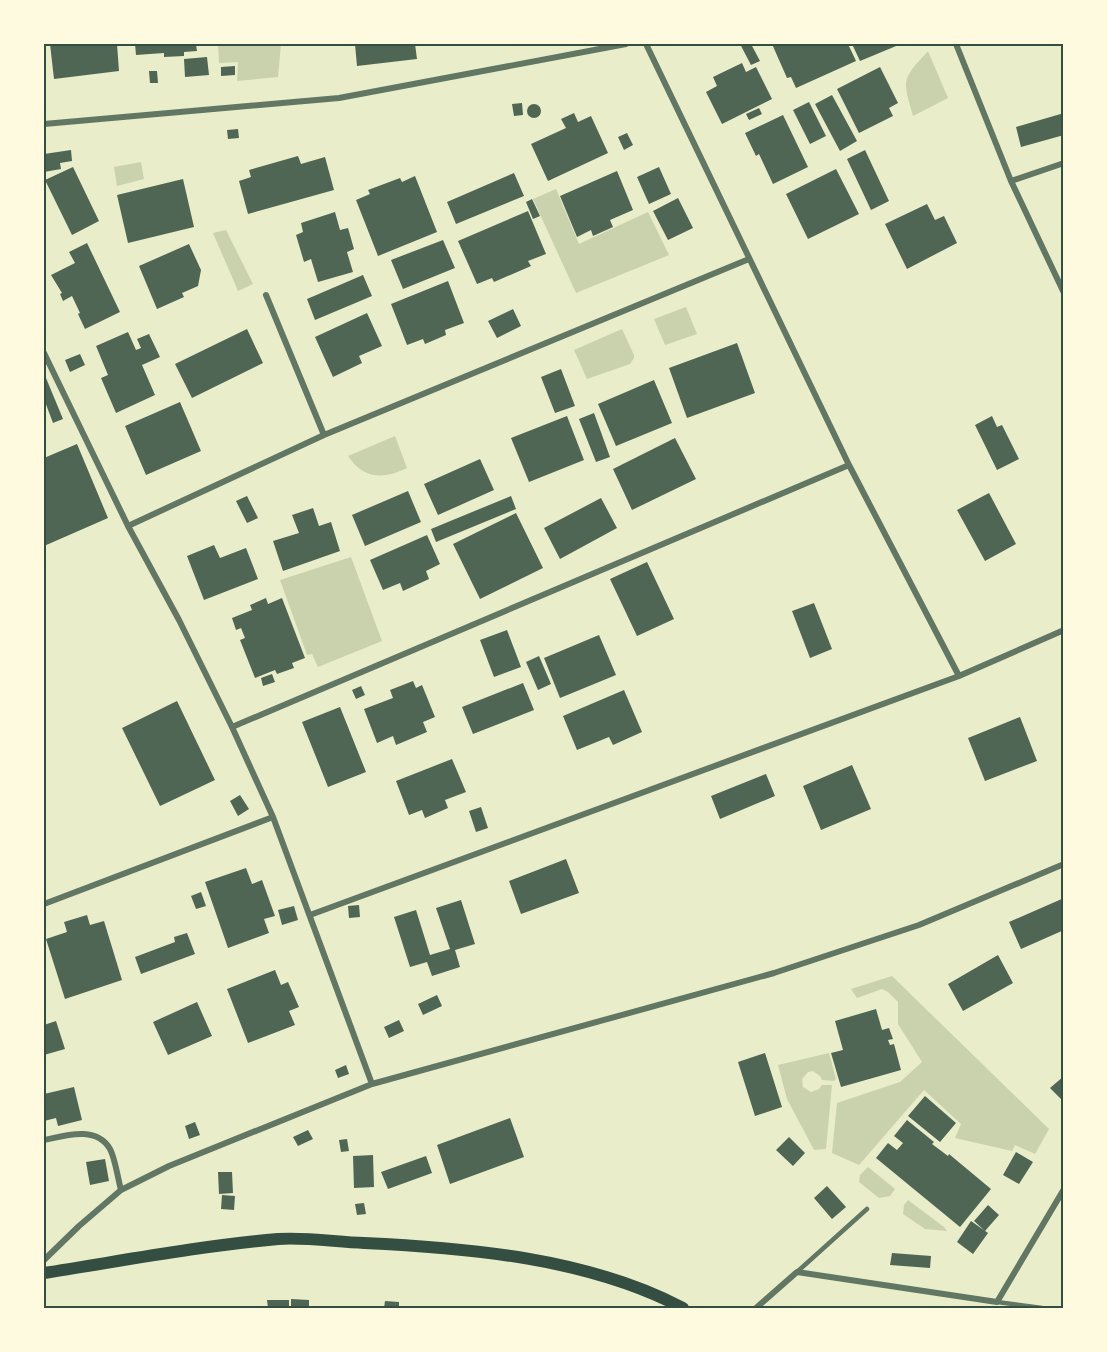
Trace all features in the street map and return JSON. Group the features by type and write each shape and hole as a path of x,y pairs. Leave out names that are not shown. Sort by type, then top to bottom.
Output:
{"main road":[{"path":"44,1273 216,1246 281,1239 430,1246 501,1254 567,1267 634,1286 683,1308"}],"street":[{"path":"44,124 339,98 626,44"},
{"path":"646,44 849,465 959,675"},
{"path":"956,44 1011,181 1064,293"},
{"path":"1011,181 1064,163"},
{"path":"128,526 324,435 749,259"},
{"path":"266,295 324,435"},
{"path":"44,353 128,526 179,620 232,727 273,817 372,1084"},
{"path":"232,727 849,465"},
{"path":"310,915 959,675 1064,630"},
{"path":"44,904 273,817"},
{"path":"44,1260 121,1190 169,1166 372,1084 774,973 919,926 1064,864"},
{"path":"44,1140 81,1132 99,1139 110,1148 121,1190"},
{"path":"756,1308 796,1272 997,1302 1064,1189"}],"lane":[{"path":"796,1272 867,1209"},
{"path":"997,1302 1042,1308"}],"green space":[{"path":"218,44 281,44 278,77 237,81 238,62 219,63"},
{"path":"928,51 948,98 913,116 907,94 907,80 913,68"},
{"path":"141,162 144,179 117,186 114,167"},
{"path":"556,189 579,244 648,212 669,255 576,293 533,199"},
{"path":"226,230 253,284 238,291 213,233"},
{"path":"686,307 697,334 665,345 654,319"},
{"path":"622,329 634,355 630,364 587,379 574,350"},
{"path":"395,436 407,468 399,472 382,475 368,473 361,470 348,456"},
{"path":"351,557 382,641 318,667 312,654 307,655 280,580"},
{"path":"892,976 1049,1129 1035,1154 1015,1145 1012,1151 955,1138 961,1124 924,1090 859,1165 832,1153 837,1103 900,1082 922,1062 898,1024 898,1002 882,989 857,998 851,989"},
{"path":"829,1053 836,1079 834,1081 822,1080 813,1071 808,1072 802,1079 803,1087 811,1092 822,1085 832,1085 826,1149 814,1150 787,1099 778,1065"},
{"path":"868,1167 895,1189 890,1196 879,1198 859,1182 860,1175"},
{"path":"908,1200 947,1231 925,1229 903,1214 904,1205"}],"building":[{"path":"50,44 117,44 119,71 54,79"},
{"path":"135,44 196,44 197,51 184,52 184,56 164,57 164,53 136,55"},
{"path":"355,44 415,44 417,59 357,66"},
{"path":"740,44 751,44 760,61 751,65"},
{"path":"772,44 848,44 856,61 796,88 791,77 787,78"},
{"path":"852,44 901,44 860,61"},
{"path":"207,57 209,75 185,77 184,59"},
{"path":"742,63 746,72 756,67 772,99 722,124 706,92 717,86 713,77"},
{"path":"235,66 235,75 221,76 221,67"},
{"path":"880,67 898,103 889,108 893,116 859,133 837,89"},
{"path":"149,71 157,71 158,83 150,83"},
{"path":"832,95 857,141 840,151 815,104"},
{"path":"809,102 826,136 810,144 793,110"},
{"path":"522,103 523,115 514,116 512,104"},
{"path":"531,104 537,104 541,111 537,118 531,118 527,114 527,108"},
{"path":"759,108 762,114 749,120 746,114"},
{"path":"574,113 578,122 591,116 608,153 548,181 531,144 566,128 561,119"},
{"path":"1064,113 1064,135 1021,147 1016,127"},
{"path":"783,115 808,167 773,184 759,154 756,156 745,133"},
{"path":"238,129 239,138 228,139 227,130"},
{"path":"627,133 633,145 624,150 618,137"},
{"path":"71,150 72,161 60,163 61,169 44,172 44,154"},
{"path":"865,150 889,201 871,210 847,159"},
{"path":"298,156 301,164 325,157 334,190 248,214 239,181 251,177 249,170"},
{"path":"73,167 99,221 72,235 45,180"},
{"path":"659,167 671,194 649,204 637,177"},
{"path":"836,169 859,214 808,239 786,194"},
{"path":"617,171 633,210 610,220 613,227 593,236 591,230 577,237 560,196"},
{"path":"514,173 524,196 456,224 447,202"},
{"path":"415,176 437,232 378,256 356,200 370,194 368,190 400,178 402,182"},
{"path":"183,179 194,227 128,243 117,195"},
{"path":"678,198 693,228 668,240 653,211"},
{"path":"532,199 540,216 533,219 526,202"},
{"path":"927,204 935,220 944,216 957,243 907,269 885,224"},
{"path":"528,211 546,254 528,261 531,266 494,282 492,278 477,284 458,241"},
{"path":"335,212 340,230 348,228 354,249 347,252 353,272 318,282 311,259 304,262 296,235 303,232 301,223"},
{"path":"443,240 455,268 403,289 391,260"},
{"path":"87,243 120,312 85,329 72,296 63,301 60,294 62,293 51,275 75,263 69,252"},
{"path":"189,244 201,270 198,286 182,293 184,297 157,309 139,266"},
{"path":"363,275 372,296 315,320 307,299"},
{"path":"448,281 464,323 445,330 446,335 425,344 423,339 407,345 391,304"},
{"path":"513,309 521,326 497,338 488,321"},
{"path":"367,313 382,346 359,356 362,363 333,377 315,337"},
{"path":"247,329 263,363 192,398 175,364"},
{"path":"128,332 136,350 141,348 137,339 149,334 160,357 142,365 155,395 116,413 101,378 108,375 96,346"},
{"path":"737,343 755,393 687,418 669,368"},
{"path":"80,354 85,365 70,372 65,360"},
{"path":"561,369 575,406 555,413 541,377"},
{"path":"46,378 63,419 53,423 44,399 44,380"},
{"path":"654,380 672,423 616,446 598,404"},
{"path":"180,402 201,451 146,475 125,426"},
{"path":"594,413 610,457 596,462 579,419"},
{"path":"567,416 584,460 529,482 511,438"},
{"path":"992,416 997,427 1002,425 1019,459 997,470 975,425"},
{"path":"675,438 696,479 632,510 613,469"},
{"path":"77,444 108,518 44,546 44,458"},
{"path":"480,459 494,490 438,515 424,484"},
{"path":"408,491 421,522 365,546 352,515"},
{"path":"989,493 1016,544 985,561 957,510"},
{"path":"247,496 258,518 247,523 236,501"},
{"path":"511,496 516,509 436,542 431,529"},
{"path":"601,498 617,528 560,559 544,528"},
{"path":"313,508 319,526 331,522 340,551 283,571 273,541 299,533 292,515"},
{"path":"516,513 543,568 480,599 453,544"},
{"path":"427,535 440,564 426,571 429,579 403,591 400,583 383,590 370,560"},
{"path":"214,545 220,558 246,548 258,579 204,600 187,556"},
{"path":"647,562 674,619 637,636 610,579"},
{"path":"266,598 268,604 282,598 305,658 292,663 294,668 277,674 275,670 255,678 240,640 245,638 241,628 236,630 232,618 252,610 250,605"},
{"path":"814,603 832,649 810,658 792,611"},
{"path":"507,630 521,667 494,677 480,640"},
{"path":"599,635 616,675 560,698 544,658"},
{"path":"539,656 551,684 538,690 526,662"},
{"path":"272,674 275,682 263,686 261,678"},
{"path":"413,681 416,688 422,685 435,717 423,722 427,732 396,745 393,736 377,743 364,709 393,698 390,690"},
{"path":"523,683 534,710 473,734 462,707"},
{"path":"361,686 365,695 356,699 352,690"},
{"path":"624,690 642,732 613,745 609,737 577,750 563,716"},
{"path":"177,701 215,780 160,806 122,728"},
{"path":"340,707 366,772 328,787 302,722"},
{"path":"1020,717 1037,761 985,781 968,738"},
{"path":"452,759 466,792 445,800 448,808 425,818 422,810 409,815 396,781"},
{"path":"852,765 871,809 821,830 803,786"},
{"path":"766,774 775,796 720,819 711,796"},
{"path":"240,795 249,809 238,816 230,801"},
{"path":"481,807 488,828 476,832 469,811"},
{"path":"566,859 579,893 521,914 509,881"},
{"path":"246,868 252,884 262,880 275,916 264,919 269,933 228,948 205,882"},
{"path":"201,892 206,906 196,909 191,896"},
{"path":"1064,898 1064,930 1021,949 1009,922"},
{"path":"461,900 475,944 455,950 460,967 432,976 427,962 410,967 394,917 416,910 430,955 450,949 436,908"},
{"path":"359,905 360,917 349,918 348,906"},
{"path":"294,906 298,920 282,925 278,910"},
{"path":"87,915 90,925 104,921 122,980 65,999 46,939 67,932 64,922"},
{"path":"187,933 195,954 141,974 135,957 175,942 174,937"},
{"path":"998,955 1013,983 963,1011 948,984"},
{"path":"275,970 281,985 288,982 299,1007 289,1011 295,1025 248,1043 227,989"},
{"path":"437,995 442,1006 423,1015 418,1004"},
{"path":"197,1002 212,1036 168,1055 153,1022"},
{"path":"876,1009 882,1030 889,1028 893,1039 888,1040 890,1045 894,1044 901,1070 841,1087 831,1053 843,1050 835,1021"},
{"path":"399,1020 404,1031 389,1038 384,1027"},
{"path":"56,1021 65,1049 44,1055 44,1025"},
{"path":"765,1053 782,1107 755,1116 738,1062"},
{"path":"346,1065 349,1074 338,1078 335,1070"},
{"path":"1064,1076 1064,1102 1050,1088"},
{"path":"74,1087 82,1120 58,1126 56,1118 44,1121 44,1094"},
{"path":"925,1096 956,1123 940,1142 908,1116"},
{"path":"510,1118 524,1157 450,1184 437,1145"},
{"path":"907,1120 934,1142 932,1144 948,1156 949,1154 991,1189 960,1227 876,1158 888,1143 897,1150 903,1143 894,1136"},
{"path":"195,1122 200,1135 189,1139 185,1126"},
{"path":"308,1130 313,1139 298,1146 293,1137"},
{"path":"789,1137 805,1153 793,1166 776,1150"},
{"path":"347,1139 349,1151 341,1152 339,1140"},
{"path":"1016,1152 1033,1162 1019,1184 1003,1175"},
{"path":"373,1155 374,1187 354,1188 353,1156"},
{"path":"426,1156 432,1173 388,1189 381,1172"},
{"path":"105,1159 109,1181 90,1185 86,1162"},
{"path":"218,1172 232,1172 233,1193 219,1194"},
{"path":"827,1186 846,1207 832,1219 814,1198"},
{"path":"222,1195 235,1196 234,1210 221,1209"},
{"path":"364,1203 366,1214 357,1215 355,1204"},
{"path":"988,1205 999,1215 985,1231 974,1221"},
{"path":"971,1221 988,1233 973,1254 957,1242"},
{"path":"892,1253 931,1256 930,1268 890,1265"},
{"path":"291,1299 309,1300 309,1308 291,1308"},
{"path":"267,1300 289,1300 289,1308 268,1308"},
{"path":"385,1301 399,1302 399,1308 384,1308"}]}
